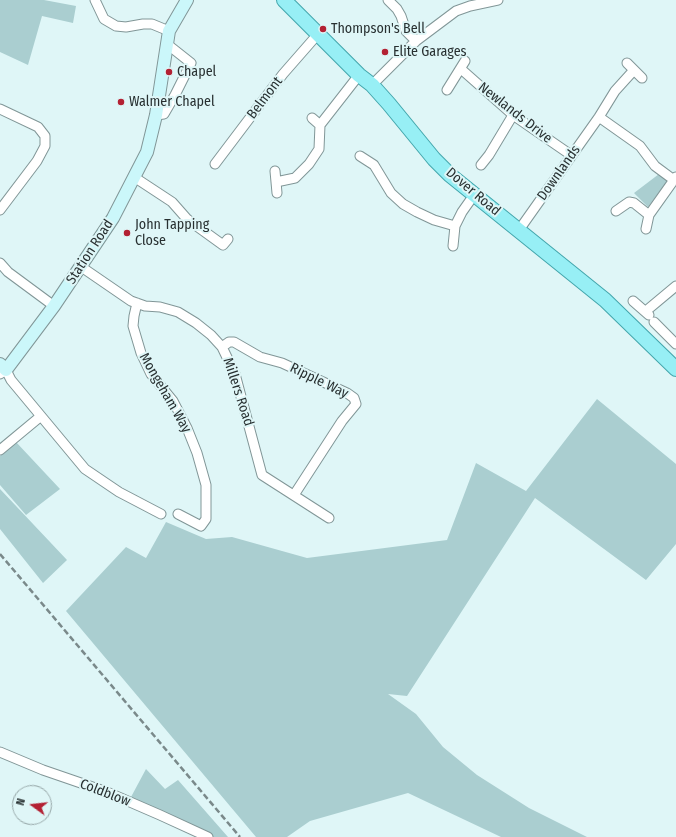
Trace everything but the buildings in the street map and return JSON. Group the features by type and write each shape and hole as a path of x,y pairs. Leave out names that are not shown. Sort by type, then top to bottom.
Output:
{"main road":[{"name":"Dover Road","path":"284,0 359,75 372,85 434,159 450,175 605,300 676,369"}],"street":[{"path":"95,0 104,19 116,26 126,27 152,24 169,31"},
{"name":"Station Road","path":"2,370 54,306 112,218 147,152 156,115 169,31 187,0"},
{"path":"388,0 397,9 406,31 416,42"},
{"path":"372,85 416,42 456,11 470,6 498,0"},
{"name":"Belmont","path":"215,164 283,74 318,34"},
{"path":"156,115 164,114 190,63 167,44"},
{"path":"627,63 642,78"},
{"name":"Newlands Drive","path":"447,90 463,65 513,115 571,155"},
{"name":"Downlands","path":"519,230 599,117 615,90 634,70"},
{"path":"276,182 295,178 309,164 319,150 320,125 359,75"},
{"path":"0,110 38,127 45,136 44,146 37,160 0,210"},
{"path":"481,165 489,155 513,115"},
{"path":"599,117 640,146 655,166 675,178 649,215 646,229"},
{"path":"312,118 320,125"},
{"path":"489,155 497,160"},
{"path":"360,156 374,165 391,193 403,204 434,220 455,226"},
{"path":"275,171 277,193"},
{"path":"134,177 172,202 186,219 223,245 228,239"},
{"path":"453,246 455,226 462,212 474,195"},
{"path":"616,211 629,202 649,215"},
{"path":"0,263 8,272 54,306"},
{"name":"Millers Road","path":"80,266 125,297 137,303 169,309 182,314 205,329 222,347 232,366 238,383 262,475 329,518"},
{"path":"650,317 676,286"},
{"path":"633,301 676,344"},
{"name":"Mongeham Way","path":"137,303 133,326 141,353 148,368 173,401 184,422 197,453 206,485 206,519 201,526 178,514"},
{"name":"Ripple Way","path":"222,347 229,342 234,342 260,357 282,363 347,393 354,398 356,404 342,422 294,495"},
{"path":"2,370 86,469 119,492 161,514"},
{"path":"0,450 41,416"},
{"name":"Coldblow","path":"0,752 43,770 107,792 208,837"}],"shaded area":[{"path":"0,0 44,0 76,6 73,23 42,16 28,65 0,52"},
{"path":"659,174 668,180 648,207 634,193"},
{"path":"597,399 676,464 676,544 646,580 535,498 407,696 388,694 416,714 443,747 477,775 529,808 587,837 501,837 408,793 310,821 287,837 256,837 66,611 126,547 146,558 166,522 206,539 232,537 307,558 447,540 476,463 526,491"},
{"path":"16,442 60,489 26,515 0,485 0,456"},
{"path":"0,489 67,560 43,583 0,529"},
{"path":"146,769 165,789 178,780 228,837 211,837 131,797"}],"railway":[{"path":"0,554 240,837"}],"place":[{"name":"Thompson's Bell","path":"323,29"},
{"name":"Elite Garages","path":"385,52"},
{"name":"Chapel","path":"169,72"},
{"name":"Walmer Chapel","path":"121,102"},
{"name":"John Tapping Close","path":"127,233"}]}
